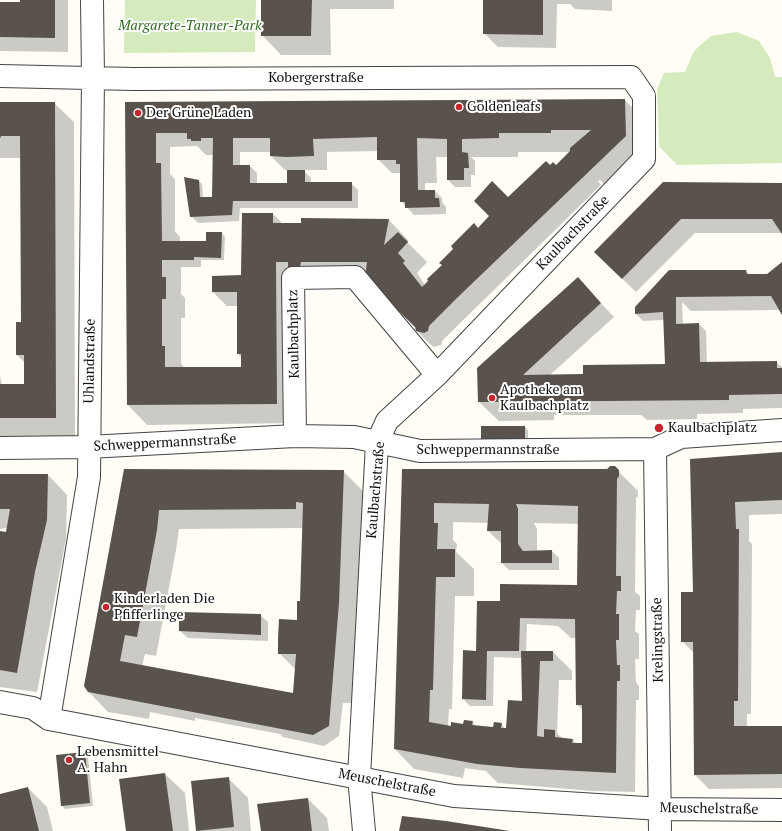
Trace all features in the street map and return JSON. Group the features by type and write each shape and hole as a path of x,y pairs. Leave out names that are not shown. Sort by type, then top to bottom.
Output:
{"street":[{"name":"Uhlandstraße","path":"49,719 89,477 88,447 93,77 92,0"},
{"name":"Kobergerstraße","path":"0,76 93,77 134,80 631,77 644,96 644,159"},
{"name":"Kaulbachstraße","path":"364,831 360,777 377,443 387,421 437,375 644,159"},
{"name":"Kaulbachplatz","path":"296,436 294,278 354,276 437,375"},
{"name":"Schweppermannstraße","path":"0,448 88,447 296,436 354,437 420,451 655,449 681,437 782,430"},
{"name":"Krelingstraße","path":"655,449 660,831"},
{"name":"Meuschelstraße","path":"0,702 33,708 49,719 454,796 660,809 782,810"}],"green space":[{"name":"Margarete-Tanner-Park","path":"125,0 256,0 255,52 124,53"},
{"path":"737,32 759,41 770,58 775,77 782,77 782,163 677,165 659,146 657,89 664,73 685,72 694,51 711,36"}],"building":[{"path":"20,0 55,0 55,38 0,37 0,2 20,2"},
{"path":"261,0 312,0 311,36 261,36"},
{"path":"483,0 543,0 543,35 483,34"},
{"path":"625,99 626,136 458,297 429,326 428,331 424,333 416,331 415,327 365,278 367,262 301,262 300,267 288,267 288,262 276,262 277,404 127,405 125,102","holes":["551,130 591,130 570,148 570,151 556,165 553,162 550,165 546,161 508,197 492,181 474,201 489,216 478,228 474,223 451,246 453,249 439,263 442,265 427,279 428,281 422,287 403,263 405,261 398,253 408,242 398,232 384,245 389,219 301,218 301,223 273,223 273,213 242,213 241,275 212,276 212,292 237,292 237,354 241,354 241,367 165,367 165,346 162,346 162,299 166,299 166,277 162,277 162,260 194,260 194,257 221,258 222,232 206,232 206,241 162,241 161,163 156,163 156,133 187,133 187,139 191,139 191,141 201,141 201,138 213,138 212,197 200,197 199,180 184,177 190,217 232,215 233,201 352,201 352,182 305,182 305,170 287,170 287,183 250,183 250,165 233,165 233,138 270,138 270,156 287,157 314,156 313,139 377,137 377,160 396,160 396,164 400,164 400,202 405,202 405,208 440,207 439,198 435,198 435,190 418,190 417,138 447,139 447,180 464,180 464,168 469,168 468,153 462,152 462,139 499,138 499,133 551,133"]},
{"path":"0,102 55,102 56,418 0,418 0,384 24,384 24,355 16,355 16,322 21,322 20,136 1,136 0,139"},
{"path":"663,182 782,183 782,234 772,219 681,219 622,279 594,252"},
{"path":"782,262 782,315 771,296 676,297 676,324 699,323 700,362 777,361 777,368 782,368 782,394 729,395 729,400 478,402 477,368 578,277 601,303 523,375 583,374 583,365 665,364 663,312 635,314 635,307 669,270 746,270 747,274 767,274"},
{"path":"481,426 525,426 525,441 481,442"},
{"path":"782,452 782,500 735,502 736,529 739,529 738,701 734,701 734,726 782,726 782,774 694,775 693,642 681,642 681,592 693,592 690,459"},
{"path":"610,466 615,466 619,470 619,476 617,479 616,576 621,576 621,591 617,591 616,614 619,614 619,640 616,640 617,665 620,665 620,681 617,681 616,773 520,768 477,764 394,749 402,469 607,469","holes":["434,503 489,504 487,531 501,531 501,563 552,563 552,550 523,551 518,544 518,509 516,504 578,506 577,585 500,584 500,601 477,601 476,651 463,650 462,699 486,700 487,651 519,651 520,618 575,619 576,705 582,705 582,743 572,743 573,739 555,737 555,730 544,729 544,737 537,736 540,661 553,661 553,651 521,651 522,701 508,700 506,728 501,728 502,723 494,722 493,727 472,725 473,721 464,720 463,724 451,722 451,726 429,722 430,690 433,690 436,577 455,577 455,549 437,549 438,523 434,523"]},
{"path":"124,469 344,470 339,603 329,726 313,735 88,692 84,686","holes":["296,502 303,503 300,601 297,601 297,620 279,619 278,654 296,654 293,693 120,661 125,635 137,637 157,530 159,510 296,509"]},
{"path":"0,474 48,474 47,520 35,572 17,673 0,670 0,531 6,532 10,509 0,509"},
{"path":"179,612 261,614 261,635 179,631"},
{"path":"85,752 90,803 61,806 56,755"},
{"path":"165,773 173,831 126,831 119,779"},
{"path":"229,777 234,827 196,831 191,781"},
{"path":"28,787 39,831 0,831 0,794"},
{"path":"308,798 312,831 261,831 257,804"},
{"path":"402,816 446,821 510,831 399,831"}],"place":[{"name":"Goldenleafs","path":"459,107"},
{"name":"Der Grüne Laden","path":"138,113"},
{"name":"Apotheke am Kaulbachplatz","path":"492,398"},
{"name":"Kaulbachplatz","path":"659,428"},
{"name":"Kinderladen Die Pfifferlinge","path":"106,607"},
{"name":"Lebensmittel A. Hahn","path":"69,760"}]}
